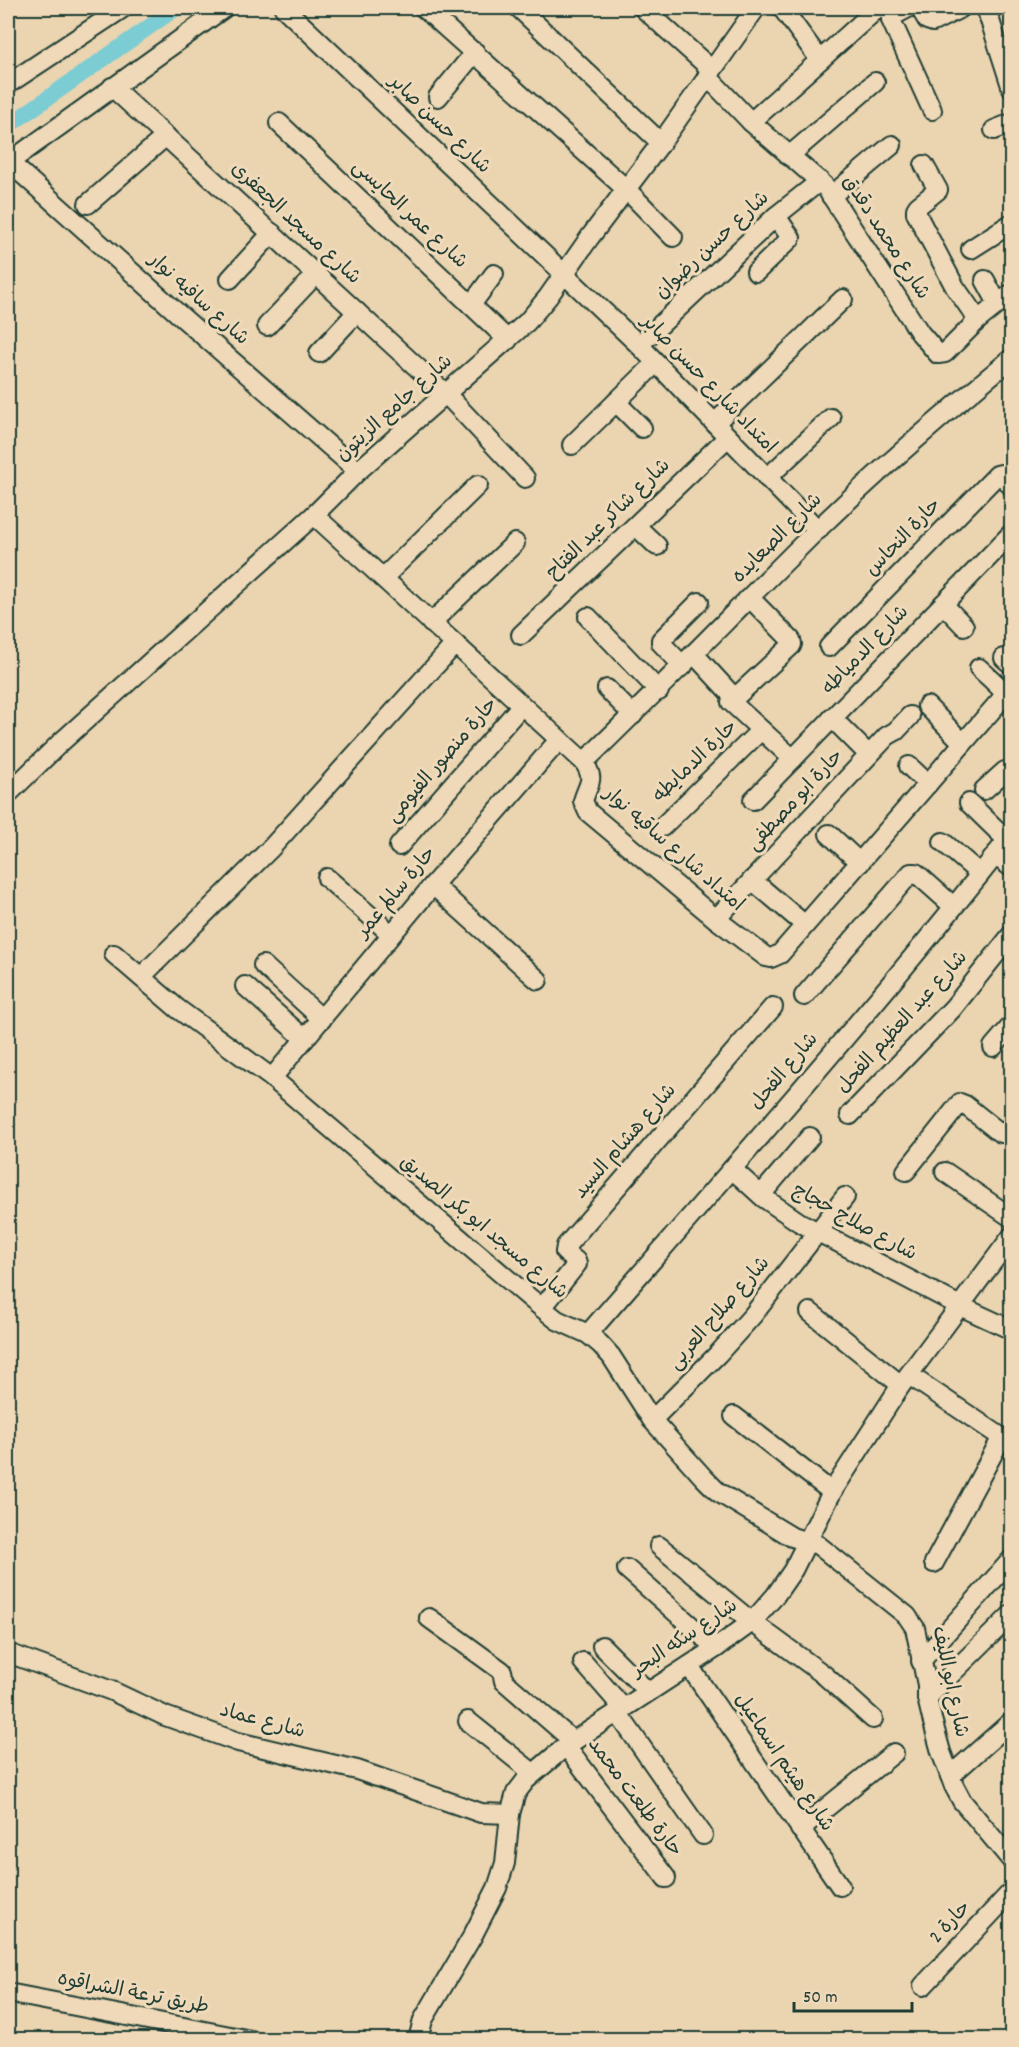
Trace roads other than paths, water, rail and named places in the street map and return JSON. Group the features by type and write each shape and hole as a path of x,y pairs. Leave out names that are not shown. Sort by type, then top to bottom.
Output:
{"street":[{"path":"8,84 123,8"},
{"path":"8,162 224,8"},
{"name":"شارع حسن صابر","path":"284,8 564,276"},
{"path":"424,8 476,52 626,189 673,237"},
{"path":"519,8 661,143"},
{"name":"شارع محمد دقدق","path":"643,8 710,73 751,122 826,188 920,333 935,352 941,355 978,320"},
{"name":"شارع جامع الزيتون","path":"8,794 59,744 314,515 358,471 527,322 564,276 661,143 756,8"},
{"path":"782,8 820,60"},
{"path":"751,122 878,8"},
{"path":"908,8 893,16 891,20 932,110"},
{"path":"920,8 928,21 933,22 961,8"},
{"path":"986,8 1010,82"},
{"path":"438,97 476,52"},
{"path":"789,156 876,82"},
{"name":"شارع مسجد الجعفرى","path":"112,87 446,394 525,478"},
{"name":"شارع عمر الحايسى","path":"279,123 508,340"},
{"path":"994,130 1011,123"},
{"path":"88,204 166,136"},
{"name":"شارع حسن رضوان","path":"639,345 776,216 826,188 892,145"},
{"name":"شارع سافيه نوار","path":"8,162 358,471"},
{"path":"924,165 938,190 918,206 916,213 955,287 978,320 1005,298 985,280"},
{"path":"756,272 791,238 776,216"},
{"path":"971,249 1011,223"},
{"path":"230,279 272,233"},
{"path":"267,326 316,274"},
{"path":"471,305 495,274"},
{"name":"امتداد شارع حسن صابر","path":"564,276 639,345 818,530"},
{"path":"715,423 843,299"},
{"path":"320,353 357,312"},
{"name":"شارع الصعايده","path":"584,762 659,691 818,530 951,409 1011,358"},
{"path":"572,445 656,363"},
{"path":"616,402 642,428"},
{"path":"767,478 831,418"},
{"name":"شارع شاكر عبد الفتاح","path":"521,635 728,437"},
{"name":"حارة النحاس","path":"829,647 997,475 1000,474 1011,488"},
{"path":"383,578 478,484"},
{"path":"314,515 584,762"},
{"path":"636,526 657,546"},
{"name":"شارع الدمياطه","path":"753,800 1011,533"},
{"path":"432,623 515,543"},
{"path":"699,602 660,641 730,693 738,695 791,646 791,640 750,598"},
{"path":"944,604 964,626"},
{"path":"588,617 659,691"},
{"path":"141,977 271,848 455,644"},
{"path":"979,668 1009,690"},
{"path":"607,688 633,715"},
{"name":"امتداد شارع ساقيه نوار","path":"584,762 592,780 583,801 588,812 761,956 771,958 780,954 805,926 1009,690"},
{"path":"731,702 793,759"},
{"name":"حارة منصور الفيومى","path":"399,846 521,706"},
{"path":"927,706 963,743"},
{"name":"حارة ابو مصطفى","path":"716,919 869,755 910,716"},
{"path":"832,718 869,755"},
{"name":"حارة الدمايطه","path":"662,827 761,730"},
{"name":"حارة سالم عمر","path":"272,1078 391,934 559,740"},
{"path":"909,766 928,784"},
{"path":"984,790 1005,771 1011,771"},
{"path":"969,803 1009,837"},
{"path":"829,834 860,863"},
{"name":"شارع الفحل","path":"588,1334 732,1169 1009,837"},
{"path":"944,842 980,874"},
{"path":"995,855 1011,868"},
{"path":"804,996 911,873 916,873 953,906"},
{"path":"327,878 391,934"},
{"path":"752,880 805,926"},
{"path":"433,885 538,980"},
{"name":"شارع عبد العظيم الفحل","path":"850,1115 953,1008 1011,934"},
{"name":"شارع مسجد ابو بكر الصديق","path":"114,954 178,1009 272,1078 542,1308 569,1327 588,1334 610,1356 652,1420 718,1492 792,1537 808,1542"},
{"path":"263,965 322,1019"},
{"path":"245,986 305,1039"},
{"name":"شارع هشام السيد","path":"542,1308 577,1264 565,1252 566,1246 773,1007"},
{"path":"993,1047 1011,1025"},
{"path":"906,1170 960,1103 999,1132 1006,1130 1011,1133"},
{"path":"761,1195 810,1137"},
{"name":"شارع صلاح حجاج","path":"732,1169 781,1210 818,1232 1011,1330"},
{"path":"945,1172 1011,1218"},
{"name":"شارع صلاح العربى","path":"652,1420 718,1354 753,1315 845,1197"},
{"name":"شارع سكه البحر","path":"418,2040 423,2020 472,1937 506,1863 510,1814 516,1793 533,1773 569,1744 752,1622 775,1596 808,1542 832,1492 905,1380 1011,1236"},
{"path":"810,1312 905,1380 1006,1440 934,1563"},
{"path":"734,1416 832,1492"},
{"name":"شارع ابو الليف","path":"808,1542 818,1545 908,1616 915,1628 927,1685 927,1698 941,1752 950,1776 962,1801 1011,1861"},
{"path":"659,1546 752,1622 823,1674 873,1719"},
{"path":"921,1661 1011,1559"},
{"path":"627,1569 716,1648"},
{"path":"927,1698 1011,1614"},
{"name":"حارة طلعت محمد","path":"429,1618 502,1671 504,1681 569,1744 666,1878"},
{"path":"602,1646 648,1692"},
{"name":"شارع عماد","path":"8,1653 112,1691 165,1716 238,1742 357,1770 481,1813 510,1814"},
{"path":"583,1662 620,1710 703,1835"},
{"name":"شارع هيثم اسماعيل","path":"689,1666 840,1886"},
{"path":"468,1721 533,1773"},
{"path":"950,1776 1011,1721"},
{"path":"800,1829 894,1753"},
{"name":"حارة 2","path":"923,1986 1011,1891"},
{"name":"طريق ترعة الشراقوه","path":"8,1993 251,2040"}],"waterway":[{"path":"8,126 176,8"}]}
